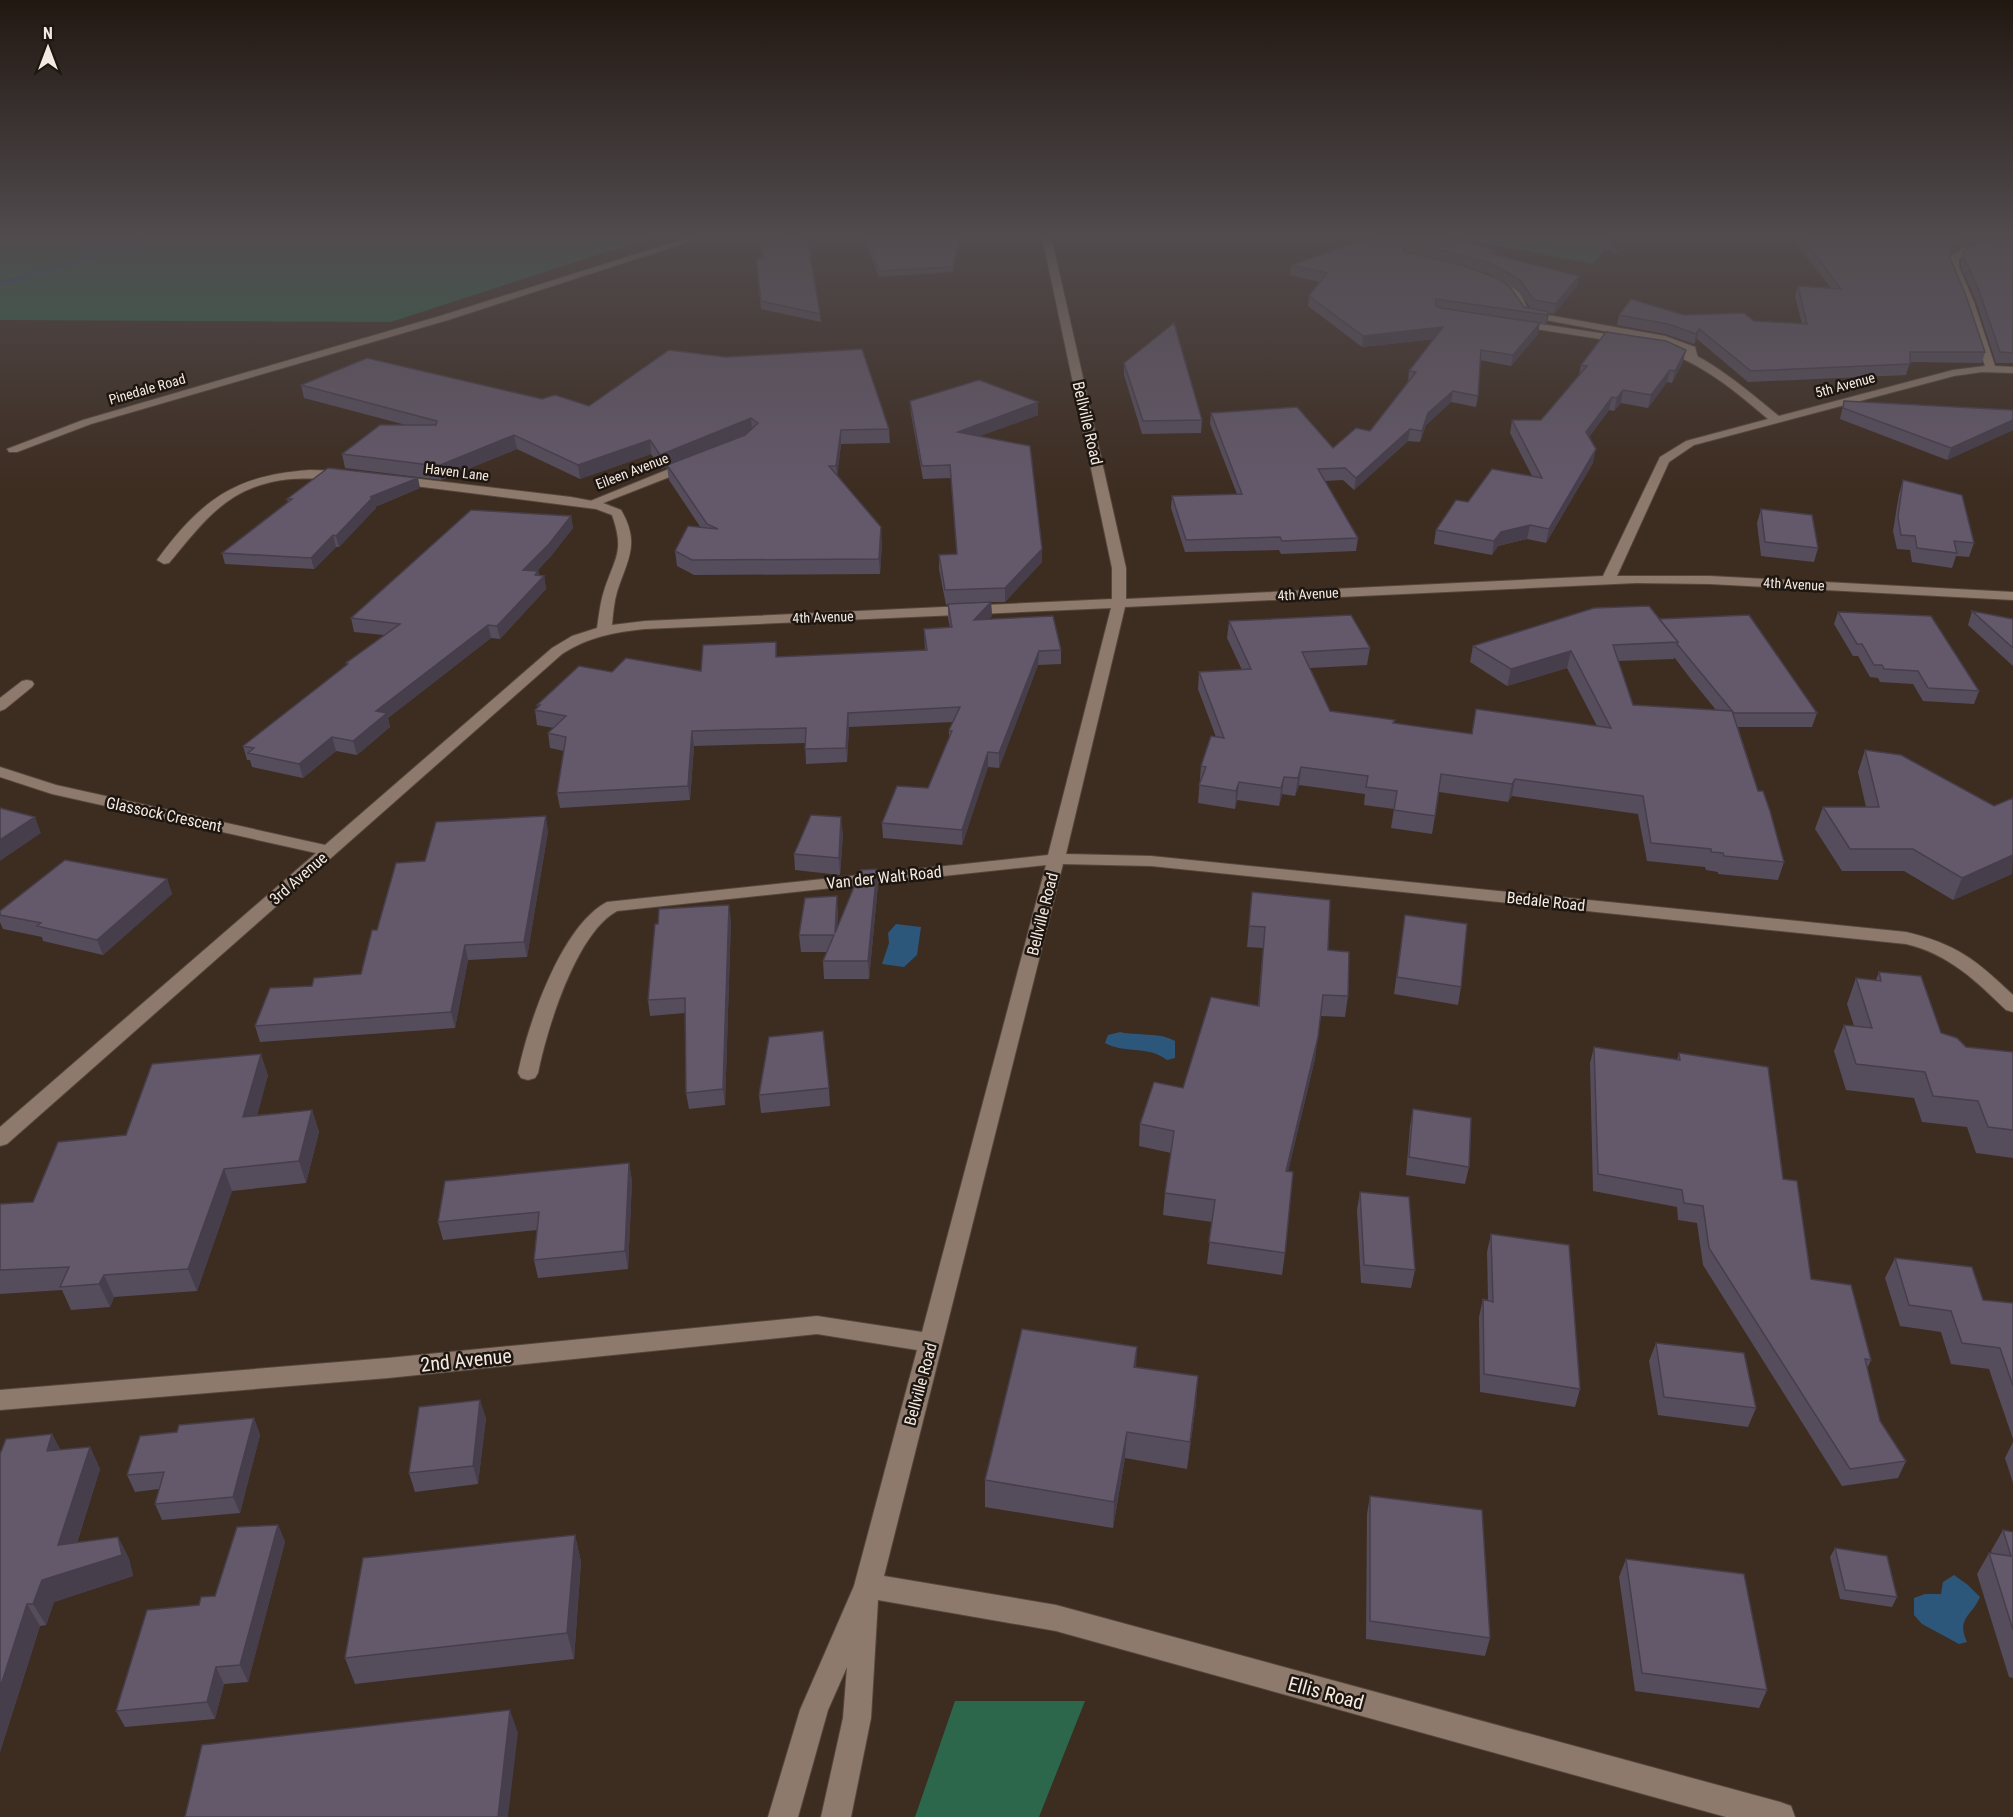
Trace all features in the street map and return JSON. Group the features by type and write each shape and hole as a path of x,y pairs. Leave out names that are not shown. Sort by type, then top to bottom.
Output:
{"street":[{"name":"Pinedale Road","path":"13,449 87,422 434,321"},
{"name":"Bellville Road","path":"783,1817 814,1710 867,1586 1056,859 1119,604 1118,557 1065,321"},
{"path":"1498,321 1648,344 1693,358 1714,369 1776,419"},
{"path":"1565,321 1665,339 1691,349 1693,358"},
{"path":"1975,321 1991,369"},
{"name":"5th Avenue","path":"1609,579 1636,517 1667,457 1690,443 1707,436 1953,372 2013,370"},
{"name":"Eileen Avenue","path":"589,504 701,460"},
{"path":"164,560 213,505 236,490 291,474 318,473 356,476"},
{"name":"Haven Lane","path":"386,479 589,504 617,513 626,547 625,558 610,592 604,630"},
{"name":"4th Avenue","path":"604,630 668,624 1609,579 1710,580 2013,596"},
{"name":"3rd Avenue","path":"0,1139 557,651 577,638 604,630"},
{"path":"0,706 27,684"},
{"name":"Glassock Crescent","path":"0,772 52,789 330,850"},
{"name":"Van der Walt Road","path":"528,1073 534,1041 558,977 595,917 614,906 1056,859"},
{"name":"Bedale Road","path":"1056,859 1150,861 1906,938 1933,944 1961,957 1976,968 2013,1006"},
{"name":"2nd Avenue","path":"0,1400 388,1368 817,1325 931,1343"},
{"name":"Bellville Road","path":"836,1817 856,1718 867,1586"},
{"name":"Ellis Road","path":"867,1586 1056,1618 1780,1817"}],"green space":[{"path":"155,321 395,321 391,322"},
{"path":"955,1701 1085,1701 1039,1817 915,1817"}],"water":[{"path":"896,924 921,927 917,955 904,967 882,964 889,943 888,933"},
{"path":"1120,1032 1169,1038 1175,1041 1175,1058 1167,1060 1160,1055 1105,1043 1108,1035"},
{"path":"1954,1575 1980,1597 1964,1622 1963,1628 1967,1642 1959,1644 1922,1624 1914,1615 1914,1598 1925,1594 1941,1594 1943,1582"}],"building":[{"path":"1342,321 1525,321 1540,323 1513,355 1481,350 1478,396 1453,391 1428,413 1422,431 1410,429 1356,478 1345,468 1318,469 1358,538 1282,541 1280,537 1186,540 1172,496 1242,494 1211,413 1297,407 1333,448 1356,428 1370,431 1416,372 1409,371 1443,327 1363,336"},
{"path":"1651,321 1754,321 1807,324 1806,321 1974,321 1985,352 1910,352 1910,364 1751,371 1699,329 1696,334"},
{"path":"1989,321 2013,321 2013,353 2000,352"},
{"path":"1174,323 1202,420 1143,421 1124,363"},
{"path":"1606,332 1666,341 1686,350 1675,371 1670,370 1651,395 1623,390 1617,398 1612,397 1586,432 1596,449 1549,529 1530,525 1501,532 1494,541 1436,530 1456,500 1468,502 1492,469 1542,478 1512,420 1541,420 1587,366 1581,365"},
{"path":"862,349 889,429 841,430 836,466 829,466 881,527 879,559 692,560 675,551 688,526 718,529 707,524 667,465 745,435 758,423 751,418 660,455 650,440 578,465 514,435 438,466 342,454 380,425 436,425 437,421 301,385 367,358 542,399 555,395 589,406 669,350 726,357"},
{"path":"979,380 1038,402 958,432 1030,446 1042,549 1005,588 945,590 939,555 957,554 950,465 922,466 910,401"},
{"path":"1844,401 2013,410 2013,420 1951,448 1843,408"},
{"path":"328,468 418,478 370,497 373,497 336,536 333,535 311,558 222,553 292,499 287,499"},
{"path":"1903,480 1962,495 1974,543 1954,541 1957,553 1917,548 1915,536 1901,535 1898,517"},
{"path":"1761,509 1812,515 1818,548 1765,542"},
{"path":"471,510 571,516 549,544 523,570 538,571 535,575 544,576 497,626 488,625 376,711 387,713 353,741 332,737 299,764 248,753 254,748 243,746 348,664 346,663 400,624 351,618"},
{"path":"991,602 974,620 1053,616 1061,650 1039,651 999,753 988,752 962,830 882,823 897,786 928,788 960,707 848,713 846,748 805,749 806,728 692,731 688,786 557,793 566,737 548,733 566,716 535,710 540,705 537,705 579,666 612,672 626,658 701,671 703,645 776,642 776,657 927,650 924,629 952,627 948,604"},
{"path":"1649,606 1678,642 1613,645 1633,705 1732,711 1758,791 1763,791 1770,811 1784,862 1724,856 1723,853 1711,852 1711,849 1651,843 1643,796 1515,779 1512,784 1441,774 1435,816 1394,810 1397,791 1366,787 1368,776 1301,767 1298,778 1284,777 1281,788 1239,782 1236,791 1199,785 1206,767 1201,766 1211,736 1224,738 1199,672 1251,669 1229,621 1351,615 1370,648 1302,652 1330,711 1472,734 1476,709 1611,728 1571,651 1511,669 1473,646 1594,608"},
{"path":"1972,611 2013,619 2013,648"},
{"path":"1838,612 1931,616 1979,691 1928,688 1918,671 1884,669 1882,665 1874,665 1862,644 1857,644"},
{"path":"1749,615 1817,713 1734,713 1659,619"},
{"path":"1865,750 1901,755 1994,806 2013,798 2013,855 1962,878 1913,849 1850,849 1823,807 1879,807"},
{"path":"0,808 35,817 0,840"},
{"path":"811,815 841,817 839,858 794,854"},
{"path":"546,816 524,942 465,945 451,1012 255,1026 270,988 312,986 314,978 361,974 372,930 377,930 396,863 425,861 436,822"},
{"path":"65,860 167,879 97,940 37,926 41,923 0,915 0,911"},
{"path":"877,869 868,961 823,961 834,935 799,935 805,898 837,896 835,933 861,870"},
{"path":"1252,892 1330,900 1328,950 1349,952 1348,996 1323,995 1318,1037 1286,1171 1293,1172 1285,1253 1209,1242 1215,1200 1165,1193 1174,1131 1140,1124 1154,1082 1183,1088 1211,997 1259,1006 1265,927 1249,926"},
{"path":"729,905 723,1089 686,1093 685,998 648,1000 655,924 658,924 659,909"},
{"path":"1405,915 1467,924 1461,987 1397,977"},
{"path":"1879,972 1921,976 1941,1033 1957,1038 1966,1047 2013,1052 2013,1130 1988,1127 1978,1101 1933,1096 1925,1072 1856,1064 1844,1025 1872,1028 1856,978 1881,981"},
{"path":"823,1031 829,1088 759,1095 769,1037"},
{"path":"1594,1047 1680,1060 1679,1053 1768,1067 1783,1179 1797,1181 1811,1279 1851,1285 1871,1360 1865,1359 1880,1421 1906,1461 1850,1469 1709,1248 1703,1206 1684,1203 1682,1190 1598,1174"},
{"path":"261,1054 243,1117 312,1110 299,1161 224,1169 188,1269 104,1275 99,1284 60,1287 69,1267 0,1270 0,1204 33,1202 58,1142 126,1135 152,1064"},
{"path":"1413,1109 1471,1118 1469,1167 1409,1157"},
{"path":"629,1163 625,1251 534,1260 539,1212 438,1222 445,1181"},
{"path":"1360,1192 1409,1197 1415,1270 1364,1265"},
{"path":"1491,1234 1569,1245 1580,1389 1484,1374 1483,1299 1493,1302"},
{"path":"1895,1258 1972,1267 1983,1300 2013,1303 2013,1386 2000,1348 1962,1343 1951,1311 1909,1305"},
{"path":"1022,1329 1137,1347 1134,1367 1198,1376 1190,1442 1127,1432 1114,1502 985,1480"},
{"path":"1656,1343 1744,1353 1756,1408 1664,1397"},
{"path":"480,1400 473,1466 409,1473 419,1407"},
{"path":"254,1418 233,1497 155,1504 164,1472 127,1475 140,1436 177,1432 179,1425"},
{"path":"52,1434 47,1451 90,1447 58,1545 118,1537 122,1555 42,1580 33,1604 27,1604 0,1688 0,1454 6,1439"},
{"path":"1370,1496 1482,1510 1490,1638 1370,1621"},
{"path":"278,1525 240,1665 216,1667 207,1702 116,1711 147,1610 199,1605 201,1597 215,1596 237,1527"},
{"path":"2003,1530 2013,1532 2013,1630 1989,1553 2011,1556"},
{"path":"575,1535 567,1633 345,1658 363,1558"},
{"path":"1835,1548 1887,1556 1897,1597 1845,1590"},
{"path":"1626,1559 1744,1574 1767,1690 1642,1673"},
{"path":"510,1710 498,1817 185,1817 202,1745"}]}
